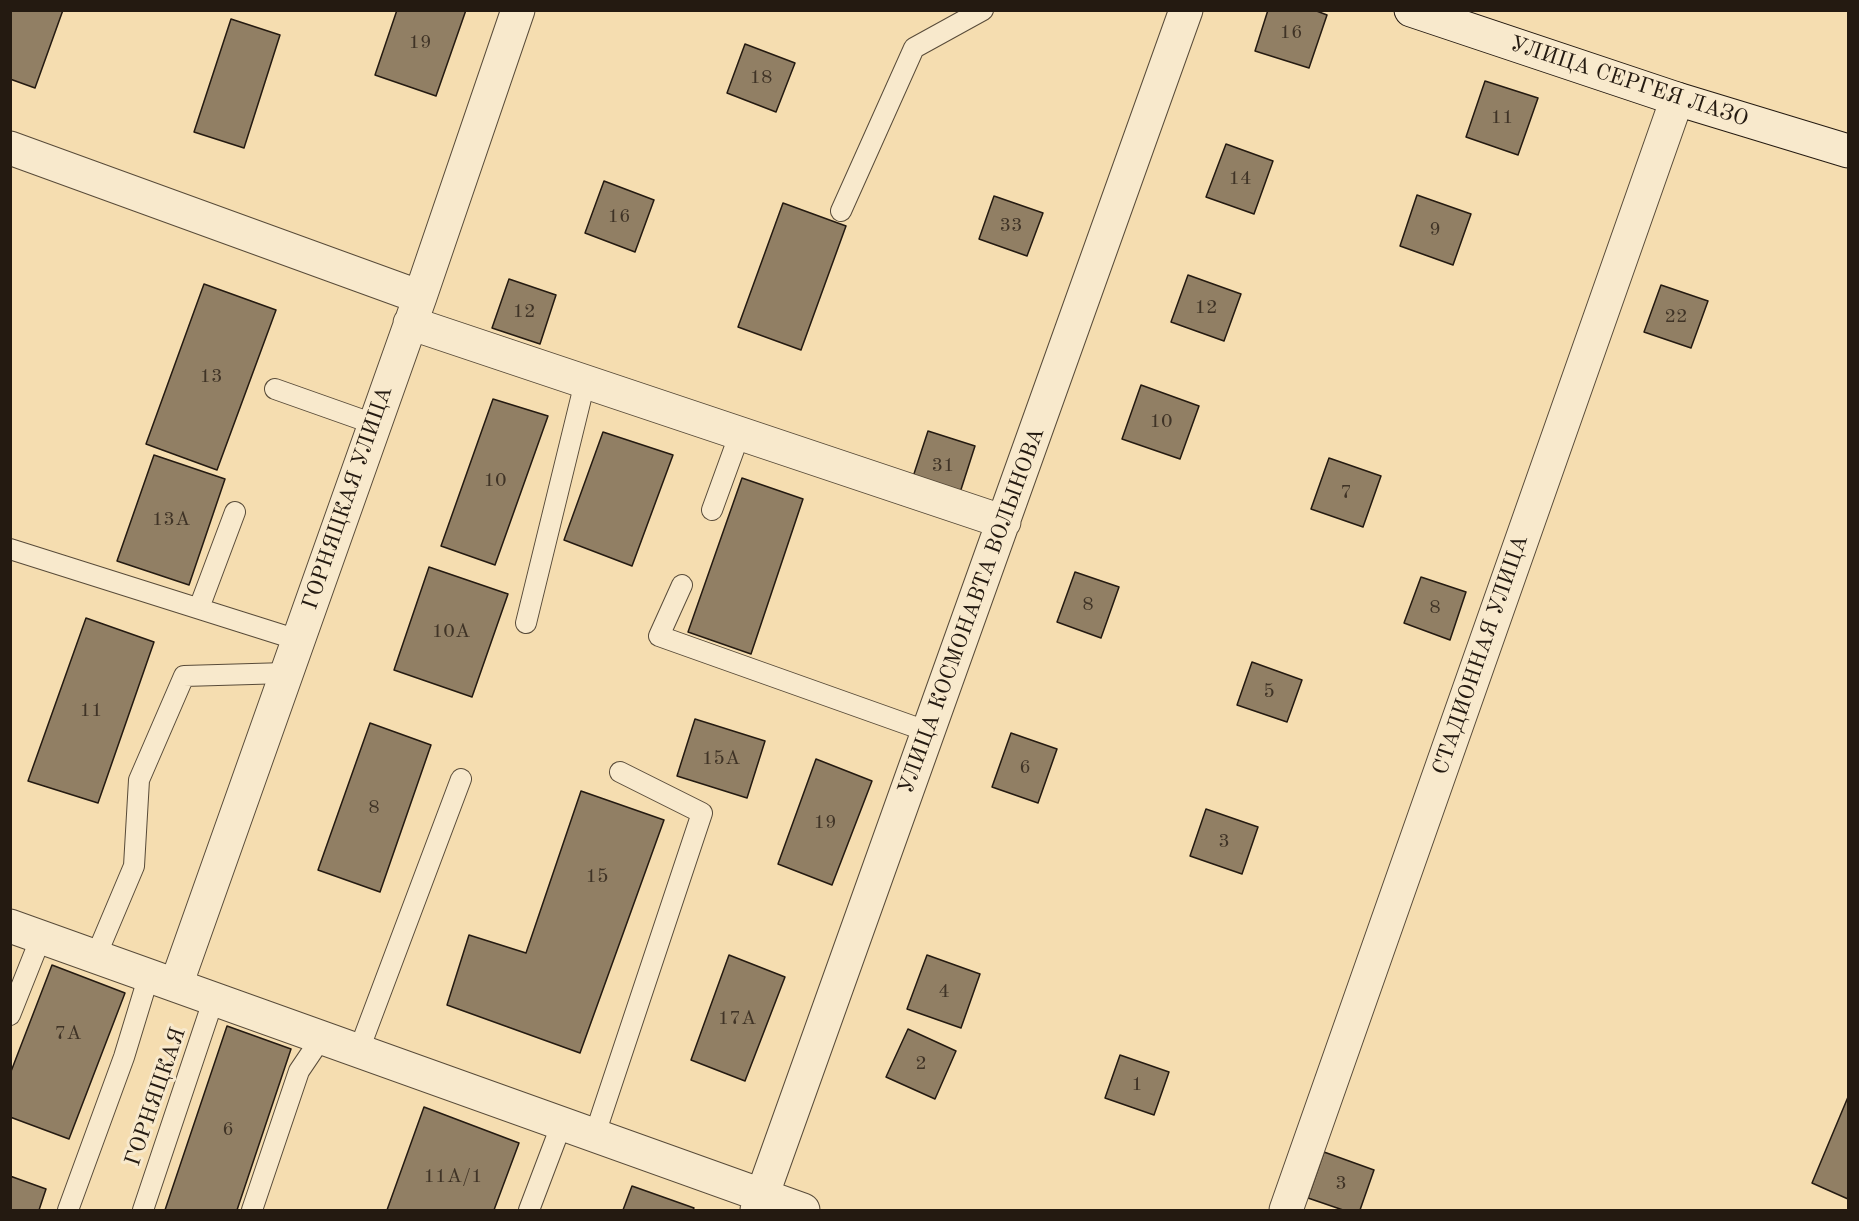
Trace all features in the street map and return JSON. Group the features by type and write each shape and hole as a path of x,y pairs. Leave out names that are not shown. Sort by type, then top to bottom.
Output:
{"street":[{"name":"ГОРНЯЦКАЯ УЛИЦА","path":"163,980 286,673 415,310 518,10"},
{"name":"УЛИЦА КОСМОНАВТА ВОЛЫНОВА","path":"760,1203 1186,10"},
{"name":"УЛИЦА СЕРГЕЯ ЛАЗО","path":"1411,10 1677,99 1848,151"},
{"name":"СТАДИОННАЯ УЛИЦА","path":"1286,1210 1677,99"},
{"path":"10,148 415,310 585,382 1004,522"},
{"path":"10,926 595,1134 760,1203 803,1210"}],"lane":[{"path":"841,211 914,48 983,10"},
{"path":"526,623 585,382"},
{"path":"275,389 374,424"},
{"path":"712,510 740,434"},
{"path":"199,608 235,512"},
{"path":"10,549 298,640"},
{"path":"682,585 659,636 928,732"},
{"path":"96,956 134,866 139,780 184,676 286,673"},
{"path":"595,1134 702,813 620,772"},
{"path":"359,1050 461,779"},
{"path":"10,1015 41,937"},
{"path":"68,1210 124,1057 163,980"},
{"name":"ГОРНЯЦКАЯ","path":"143,1210 214,998"},
{"path":"252,1210 299,1071 322,1037"},
{"path":"529,1210 561,1122"}],"building":[{"path":"10,10 63,10 35,88 10,79"},
{"path":"397,10 466,10 436,96 375,75"},
{"path":"1268,10 1314,10 1327,15 1309,68 1255,51"},
{"path":"231,19 280,35 244,148 194,132"},
{"path":"745,44 795,63 776,112 727,93"},
{"path":"1485,81 1538,98 1518,155 1466,137"},
{"path":"1226,144 1273,161 1254,214 1206,197"},
{"path":"604,181 654,200 635,252 585,233"},
{"path":"1417,195 1471,214 1453,265 1400,246"},
{"path":"994,196 1043,213 1027,256 979,239"},
{"path":"783,203 846,226 801,350 738,327"},
{"path":"1188,275 1241,294 1224,341 1171,322"},
{"path":"509,279 556,295 540,344 492,328"},
{"path":"204,284 276,310 217,470 146,444"},
{"path":"1661,285 1708,301 1691,348 1644,332"},
{"path":"1141,385 1199,406 1180,459 1122,439"},
{"path":"493,399 548,416 495,565 441,546"},
{"path":"928,431 975,446 957,502 910,486"},
{"path":"603,432 673,455 632,566 564,540"},
{"path":"154,455 225,479 189,585 117,561"},
{"path":"1329,458 1381,476 1363,527 1311,509"},
{"path":"742,478 803,499 751,654 688,632"},
{"path":"429,567 508,594 472,697 394,670"},
{"path":"1075,572 1119,587 1101,638 1057,622"},
{"path":"1421,577 1466,592 1450,640 1404,623"},
{"path":"86,618 154,642 98,803 28,781"},
{"path":"1252,662 1302,680 1287,722 1237,705"},
{"path":"695,719 765,741 747,798 677,776"},
{"path":"370,723 431,745 380,892 318,870"},
{"path":"1011,733 1057,749 1038,803 992,787"},
{"path":"816,759 872,781 832,885 778,864"},
{"path":"581,791 664,820 580,1053 447,1005 469,935 526,953"},
{"path":"1206,809 1258,827 1242,874 1190,856"},
{"path":"729,955 785,977 745,1081 691,1060"},
{"path":"927,955 980,974 961,1028 907,1009"},
{"path":"52,965 125,993 69,1139 10,1117 10,1074"},
{"path":"227,1026 291,1049 237,1210 165,1210"},
{"path":"908,1029 956,1051 935,1099 886,1077"},
{"path":"1120,1055 1169,1072 1154,1115 1105,1098"},
{"path":"1848,1097 1848,1199 1812,1183"},
{"path":"424,1107 519,1143 494,1210 387,1210"},
{"path":"1324,1152 1374,1170 1360,1210 1343,1210 1308,1198"},
{"path":"10,1176 46,1189 39,1210 10,1210"},
{"path":"632,1186 694,1208 693,1210 623,1210"}]}
